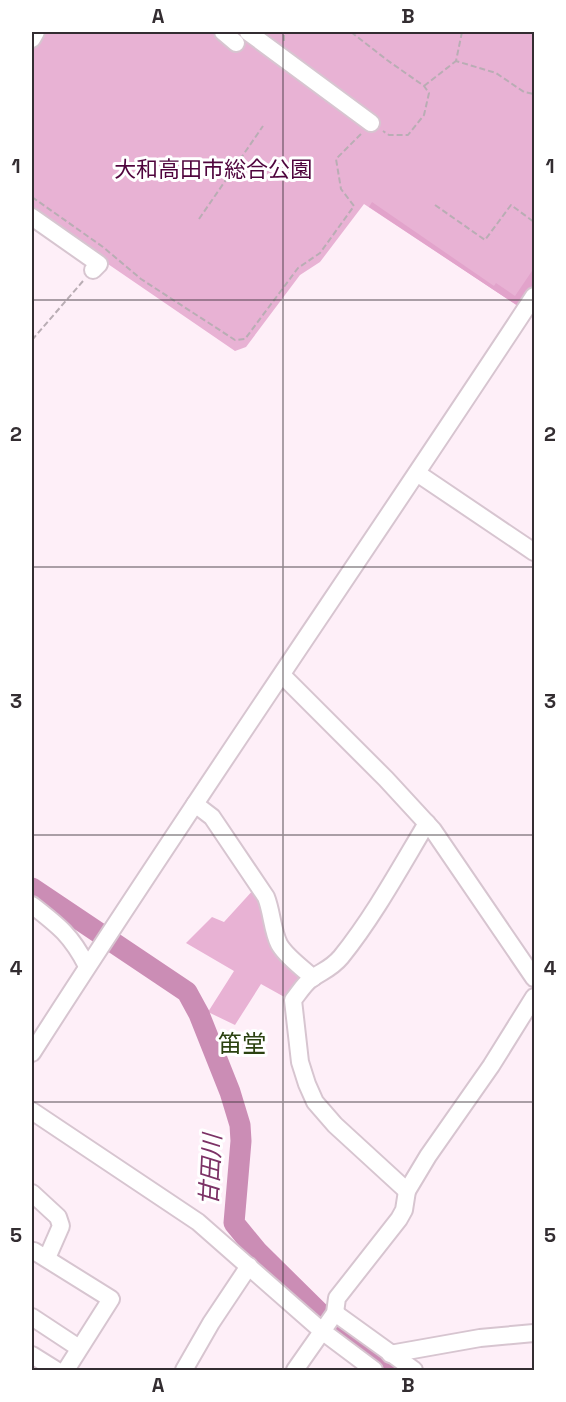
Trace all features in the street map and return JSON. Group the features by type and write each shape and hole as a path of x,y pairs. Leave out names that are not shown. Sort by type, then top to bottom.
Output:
{"street":[{"path":"32,39 36,32"},
{"path":"236,35 371,123"},
{"path":"32,217 99,264 93,270"},
{"path":"32,1053 87,966 534,296"},
{"path":"417,473 534,552"},
{"path":"282,676 427,823 534,978"},
{"path":"195,804 212,817 266,897 283,950 313,978"},
{"path":"407,1191 335,1125 315,1102 300,1062 293,1000 313,978 326,972 350,945 395,878 427,823"},
{"path":"32,905 60,927 76,945 87,966"},
{"path":"295,1371 328,1322 337,1299 399,1219 404,1210 407,1191 444,1131 491,1066 534,997"},
{"path":"32,1111 185,1212 249,1266 328,1322 390,1354 414,1371"},
{"path":"32,1193 58,1217 62,1226 41,1255 111,1299 66,1371"},
{"path":"184,1371 211,1323 249,1266"},
{"path":"32,1317 79,1348"},
{"path":"328,1322 374,1371"},
{"path":"390,1354 480,1338 533,1332"},
{"path":"32,1354 56,1371"}],"path":[{"path":"324,32 332,32"},
{"path":"32,197 104,248 141,279 235,340 245,339 298,268 320,253 354,206 341,189 336,159 371,123 389,135 408,135 424,115 429,93 424,86 351,32"},
{"path":"424,86 456,61 462,32"},
{"path":"456,61 496,73 524,92 534,94"},
{"path":"199,219 263,126"},
{"path":"435,205 485,240 511,205 534,222"},
{"path":"32,340 93,270"}],"green space":[{"name":"大和高田市総合公園","path":"41,32 534,32 534,287 521,308 364,204 320,262 300,275 246,347 235,351 32,212 32,48"},
{"path":"255,888 305,977 288,999 261,984 235,1025 208,1012 234,971 186,943 212,917 224,922"}],"shaded area":[{"path":"372,202 494,286 496,283 515,296 534,268 534,287 521,308 369,207"}],"waterway":[{"name":"甘田川","path":"32,888 187,992 199,1014 230,1092 240,1125 241,1141 234,1223 257,1251 334,1327 394,1370"}],"district":[{"name":"笛堂","path":"242,1044"}]}
